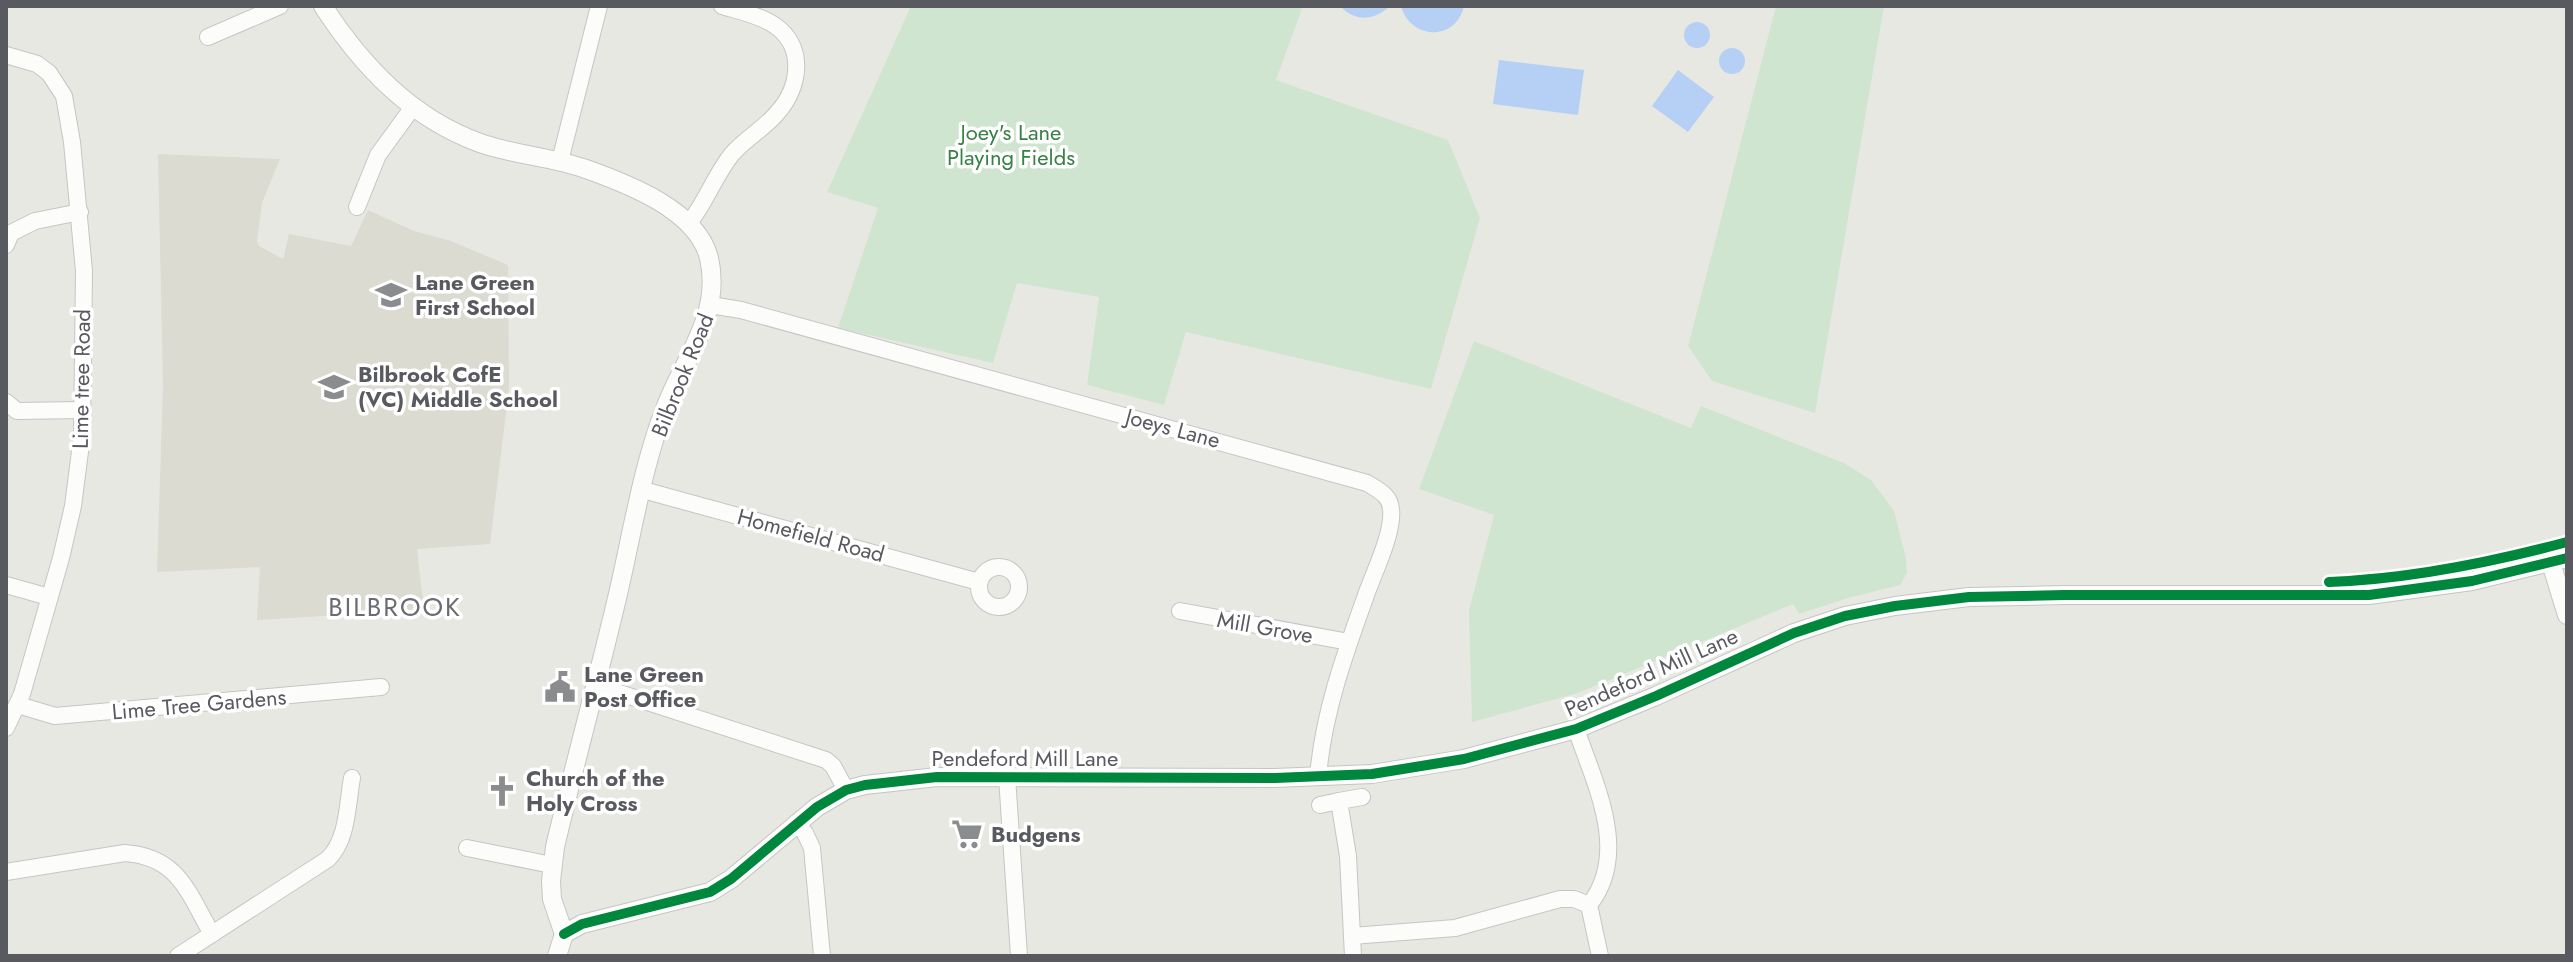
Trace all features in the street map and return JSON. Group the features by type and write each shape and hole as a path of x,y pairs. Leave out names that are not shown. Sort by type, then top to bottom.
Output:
{"street":[{"path":"208,37 280,6"},
{"name":"Bilbrook Road","path":"323,6 355,51 413,107 483,144 588,169 642,193 689,223 709,258 710,305 699,340 666,407 552,865 552,899 564,934"},
{"path":"560,161 599,6"},
{"path":"689,223 729,158 775,116 792,92 796,79 797,63 786,35 763,19 722,6"},
{"name":"Lime tree Road","path":"6,55 37,64 49,73 64,96 80,212 84,271 82,410 73,506 18,705 6,728"},
{"path":"357,207 378,155 413,107"},
{"path":"6,245 11,233 35,221 80,212"},
{"name":"Joeys Lane","path":"710,305 741,310 1367,483 1382,492 1389,501 1390,525 1349,642 1321,739 1318,777"},
{"path":"6,402 17,411 82,410"},
{"name":"Homefield Road","path":"643,490 979,582"},
{"path":"2559,561 2567,615"},
{"name":"Pendeford Mill Lane","path":"564,934 582,924 710,892 731,879 796,823 846,790 891,780 1372,774 1434,765 1576,729 1794,633 1845,616 1895,606 1969,597 2369,595 2472,581 2559,561"},
{"path":"6,585 49,597"},
{"name":"Mill Grove","path":"1180,611 1349,642"},
{"path":"595,685 826,760 833,766 846,790"},
{"name":"Lime Tree Gardens","path":"18,705 55,716 381,687"},
{"path":"1576,729 1608,832 1602,884 1589,905 1600,956"},
{"path":"1007,777 1019,956"},
{"path":"178,956 336,852 342,842 352,778"},
{"path":"1320,805 1362,797"},
{"path":"1339,801 1348,856 1353,956"},
{"path":"796,823 812,848 822,956"},
{"path":"467,848 552,865"},
{"path":"6,872 125,853 144,854 159,859 179,876 212,934"},
{"path":"1352,936 1455,928 1560,899 1574,899 1589,905"},
{"path":"557,956 564,934"}],"shaded area":[{"name":"Bilbrook CofE (VC) Middle School","path":"158,154 280,159 262,203 257,242 283,259 289,234 351,246 368,210 414,231 451,241 508,265 509,388 490,544 417,549 424,610 257,620 260,567 157,572 163,386"}],"green space":[{"name":"Joey's Lane Playing Fields","path":"911,6 1303,6 1276,80 1448,140 1480,218 1431,389 1186,332 1164,405 1087,385 1099,297 1017,283 993,363 838,328 878,208 827,192"},
{"path":"1776,6 1884,6 1815,413 1712,381 1688,346"},
{"path":"1474,341 1691,428 1701,406 1844,463 1871,480 1894,511 1907,573 1900,585 1799,614 1793,604 1578,693 1472,722 1469,610 1494,515 1419,489"}],"water":[{"path":"1340,6 1390,6 1378,15 1365,18 1352,15"},
{"path":"1401,6 1464,6 1452,26 1433,32 1414,25"},
{"path":"1697,22 1706,26 1710,35 1706,44 1697,48 1688,44 1684,35 1688,26"},
{"path":"1732,48 1742,51 1745,61 1742,71 1732,74 1722,71 1719,61 1722,51"},
{"path":"1499,60 1584,70 1578,115 1493,104"},
{"path":"1678,70 1714,97 1688,132 1652,106"}],"cycle path":[{"path":"2329,582 2449,569 2567,542"},
{"path":"564,934 582,924 710,892 731,879 817,807 846,790 865,785 937,777 1275,778 1372,774 1464,759 1576,729 1794,633 1845,616 1895,606 1969,597 2369,595 2472,581 2567,558"}],"place":[{"name":"Lane Green First School","path":"391,295"},
{"name":"Bilbrook CofE (VC) Middle School","path":"334,387"},
{"name":"Lane Green Post Office","path":"560,687"},
{"name":"Church of the Holy Cross","path":"502,791"},
{"name":"Budgens","path":"967,834"}],"district":[{"name":"BILBROOK","path":"395,607"}]}
